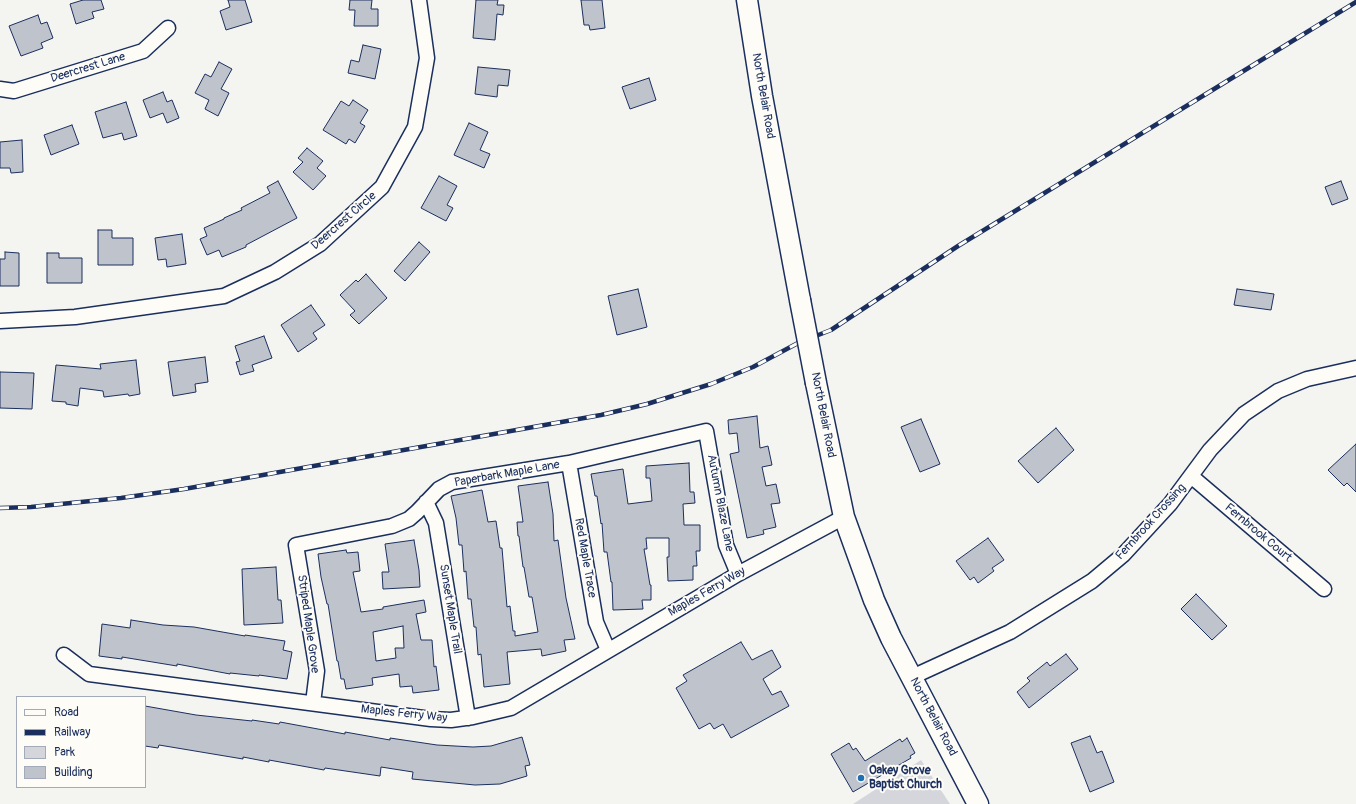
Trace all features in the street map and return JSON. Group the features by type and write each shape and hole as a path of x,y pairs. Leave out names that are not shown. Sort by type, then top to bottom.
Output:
{"street":[{"name":"Deercrest Circle","path":"0,321 75,317 224,296 275,272 320,244 382,187 415,127 427,58 419,0"},
{"name":"North Belair Road","path":"747,0 762,96 800,300 844,517 874,600 891,638 978,804"},
{"name":"Deercrest Lane","path":"0,89 14,91 143,51 168,28"},
{"name":"Fernbrook Crossing","path":"912,677 1010,632 1092,581 1123,555 1170,504 1210,450 1244,414 1278,392 1307,379 1356,368"},
{"name":"Paperbark Maple Lane","path":"296,545 392,526 409,519 439,489 452,482 569,463 706,431"},
{"name":"Autumn Blaze Lane","path":"706,431 726,545 738,574"},
{"name":"Red Maple Trace","path":"569,463 596,622 608,650"},
{"name":"Fernbrook Court","path":"1191,476 1324,589"},
{"name":"Sunset Maple Trail","path":"426,502 436,522 468,718"},
{"name":"Maples Ferry Way","path":"64,655 89,674 431,719 452,720 491,714 511,708 738,574 844,517"},
{"name":"Striped Maple Grove","path":"296,545 317,671 312,703"}],"green space":[{"path":"921,760 950,804 853,804"}],"building":[{"path":"83,0 101,0 104,9 92,12 94,18 76,24 70,4"},
{"path":"228,0 245,0 252,22 226,30 220,11 230,7"},
{"path":"350,0 372,0 371,9 378,9 378,26 354,26 355,10 349,10"},
{"path":"476,0 498,0 497,5 504,5 503,15 497,14 495,40 473,38"},
{"path":"581,0 602,0 605,28 590,30 589,25 584,25"},
{"path":"38,15 41,24 47,22 53,38 41,43 43,48 21,56 9,26"},
{"path":"363,45 381,49 375,79 348,73 351,60 359,62"},
{"path":"219,62 232,69 221,89 229,93 218,116 205,109 209,100 195,93 205,74 211,77"},
{"path":"478,67 510,70 508,86 498,85 497,97 475,94"},
{"path":"649,78 656,100 630,109 622,87"},
{"path":"163,92 167,102 172,100 179,118 167,123 163,113 150,118 143,100"},
{"path":"353,100 368,110 360,123 365,126 355,143 349,139 346,144 323,130 341,101 349,106"},
{"path":"126,102 137,136 124,140 122,133 103,138 95,112"},
{"path":"469,123 488,132 480,150 490,154 484,168 454,155"},
{"path":"72,125 79,144 51,155 44,135"},
{"path":"22,140 23,172 11,173 10,168 0,168 0,142"},
{"path":"307,148 323,161 317,168 326,176 313,190 293,172 303,162 298,158"},
{"path":"439,176 457,186 447,205 453,208 446,221 421,208"},
{"path":"278,181 297,218 246,245 246,247 222,257 219,250 207,255 200,239 207,236 204,228 242,210 241,208 270,193 267,187"},
{"path":"1341,181 1348,199 1332,205 1325,187"},
{"path":"98,230 112,230 112,238 133,238 133,265 98,265"},
{"path":"182,234 186,264 167,267 166,259 158,260 155,238"},
{"path":"419,242 430,252 405,281 394,271"},
{"path":"5,252 19,253 19,286 0,286 0,259 5,259"},
{"path":"47,253 59,253 59,258 82,258 82,283 47,283"},
{"path":"366,274 387,298 359,324 350,315 355,311 340,295 356,280 358,282"},
{"path":"638,289 647,327 617,335 608,296"},
{"path":"1237,289 1274,294 1271,310 1234,305"},
{"path":"311,305 325,325 313,333 317,339 298,352 281,325"},
{"path":"264,336 272,358 252,365 254,371 240,375 236,362 240,361 235,346"},
{"path":"205,357 208,382 195,384 196,392 173,396 168,362"},
{"path":"136,360 140,394 104,397 103,391 80,388 78,406 66,404 66,402 52,401 56,365 101,369 100,364"},
{"path":"0,372 34,373 32,409 0,408"},
{"path":"757,416 760,448 768,446 772,465 762,467 766,486 776,484 780,503 771,504 776,527 763,530 764,534 747,538 730,454 739,452 737,433 729,434 728,420"},
{"path":"921,419 940,464 920,472 901,427"},
{"path":"1056,428 1074,450 1038,483 1018,461"},
{"path":"1356,444 1356,492 1347,483 1344,486 1328,470"},
{"path":"689,463 690,492 694,492 695,503 683,504 684,525 700,525 700,551 696,551 697,566 693,566 693,580 668,581 667,557 669,557 669,538 646,538 647,549 644,549 651,585 651,600 642,600 643,609 613,610 612,582 607,552 604,552 602,523 601,524 597,496 595,496 591,474 623,469 628,504 652,501 650,478 646,478 646,466"},
{"path":"548,482 553,514 554,541 558,540 566,598 575,639 564,640 566,651 542,656 541,649 507,652 510,684 484,687 481,654 478,655 476,627 474,627 471,599 468,599 462,545 459,545 456,518 451,496 482,490 488,522 496,521 500,548 502,548 507,607 510,606 515,636 538,632 532,597 529,597 518,536 517,522 523,522 518,486"},
{"path":"988,538 1004,560 992,568 994,571 978,583 974,577 970,580 956,561"},
{"path":"414,540 420,587 383,589 382,572 389,572 385,544"},
{"path":"346,550 347,553 358,552 360,571 353,572 361,612 424,600 426,612 416,614 421,640 432,640 434,667 436,666 439,690 413,693 412,686 400,687 399,674 372,678 373,685 346,689 344,679 341,679 337,661 318,554","holes":["403,626 404,648 395,648 396,658 376,661 373,632"]},
{"path":"276,567 278,600 281,600 283,623 244,625 242,569"},
{"path":"1196,594 1227,626 1212,640 1181,609"},
{"path":"131,620 163,625 194,627 285,641 283,650 292,652 287,679 259,675 230,674 177,664 177,666 122,657 122,659 99,656 102,624 130,628"},
{"path":"741,642 752,660 772,650 781,667 763,679 772,695 781,691 789,706 731,738 723,724 714,729 710,723 699,729 676,688 687,681 683,675"},
{"path":"1066,654 1078,669 1029,708 1017,692 1030,681 1027,678 1047,662 1050,666"},
{"path":"146,706 196,715 279,724 280,722 345,734 345,732 390,740 390,738 437,745 473,747 491,746 522,737 530,765 525,766 527,776 500,784 475,785 412,779 413,772 381,767 380,776 325,768 324,770 269,760 269,762 243,757 243,759 159,745 158,748 146,746"},
{"path":"1090,736 1097,753 1102,751 1114,782 1090,792 1071,743"},
{"name":"Oakey Grove Baptist Church","path":"907,738 915,753 910,756 911,758 853,792 831,754 849,743 853,750 856,748 865,761 900,739 902,742"}],"railway":[{"path":"0,508 31,507 121,498 184,489 601,415 647,404 711,384 753,367 798,343 831,330 958,246 1356,2"}],"place":[{"name":"Oakey Grove Baptist Church","path":"861,778"}]}
